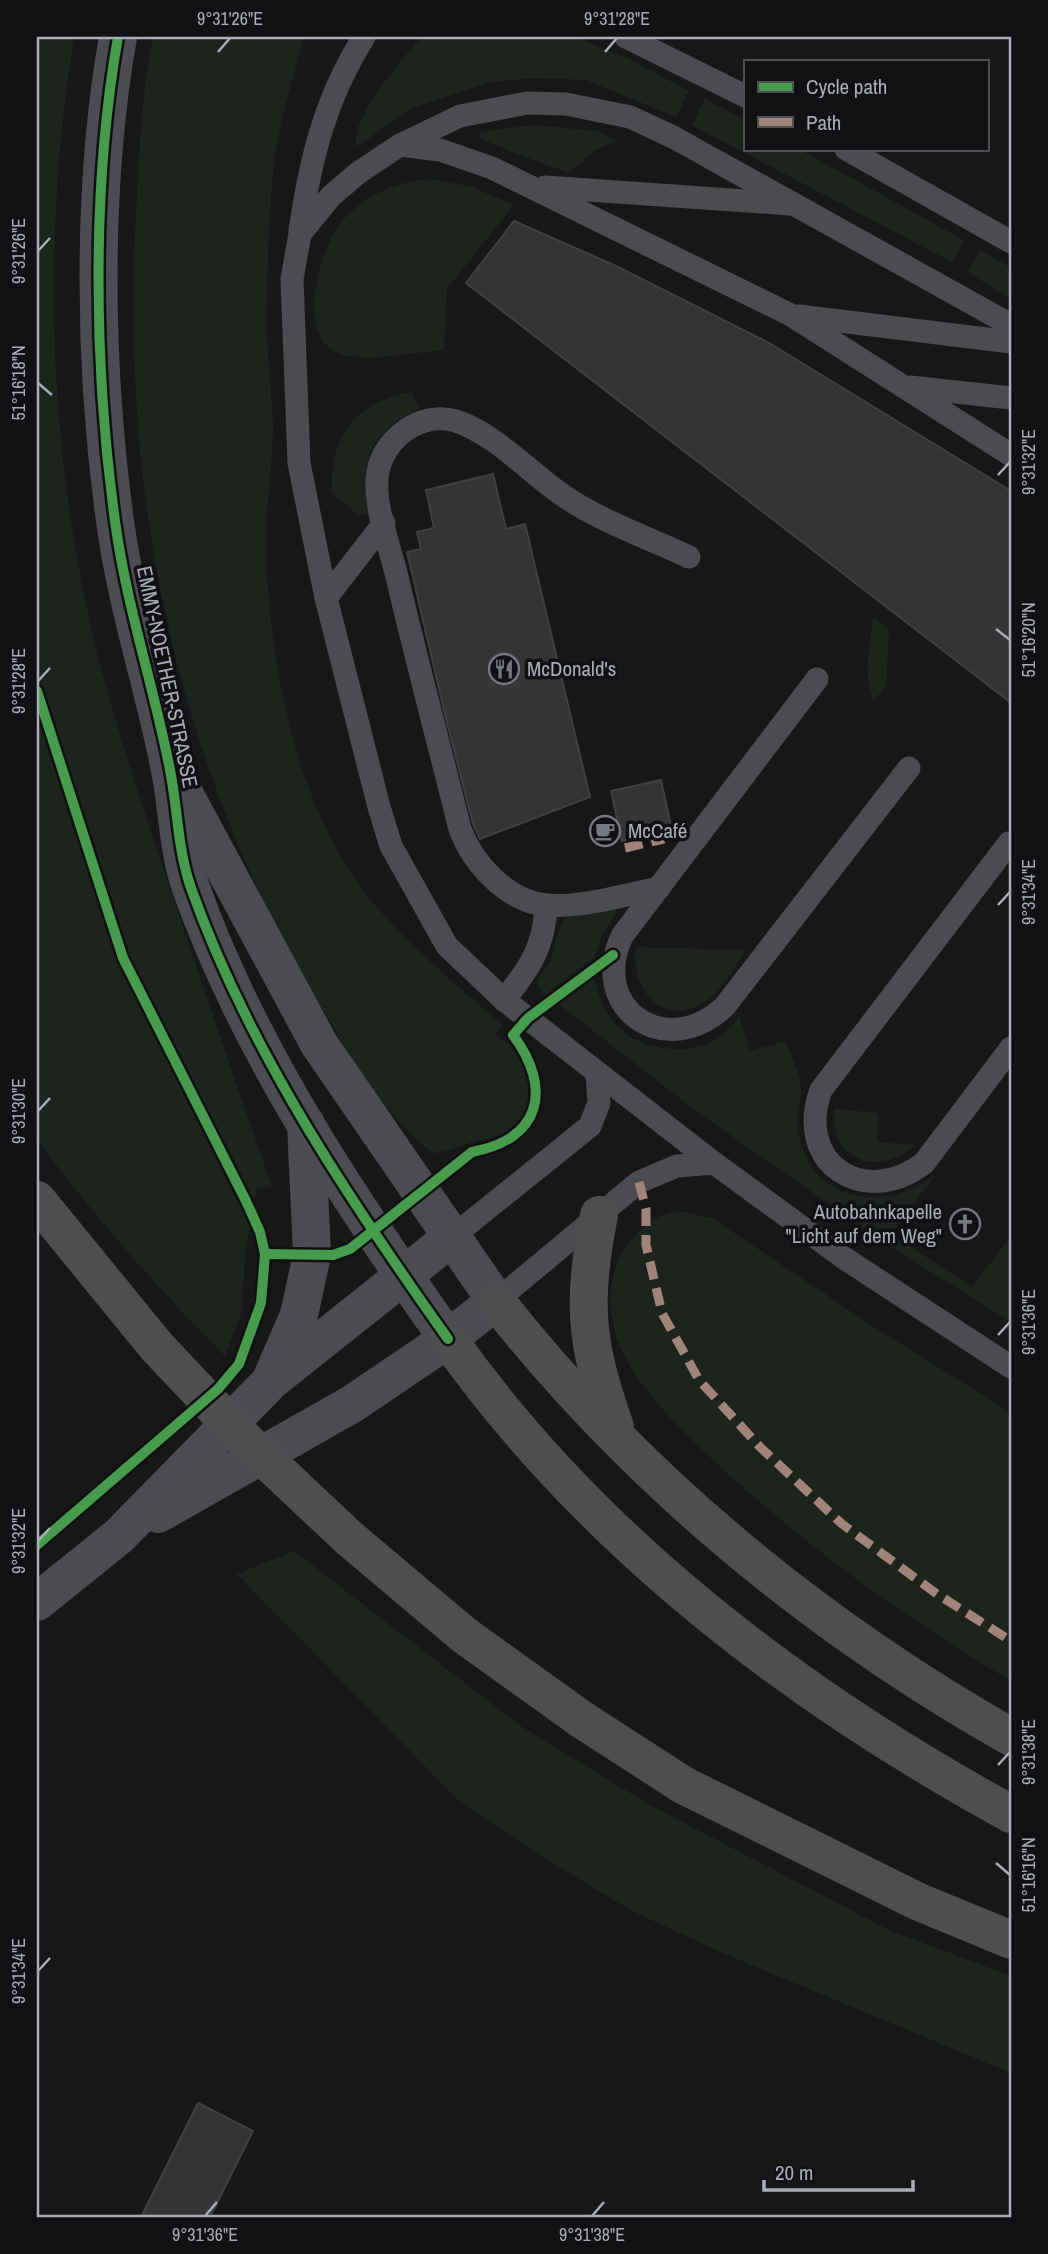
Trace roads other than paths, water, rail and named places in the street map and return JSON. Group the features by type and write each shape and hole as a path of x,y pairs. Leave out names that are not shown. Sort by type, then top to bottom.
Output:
{"highway":[{"path":"37,1200 157,1348 246,1441 349,1538 464,1635 581,1719 683,1785 919,1902 1011,1940"},
{"path":"599,1215 587,1278 586,1312 597,1376 618,1436"},
{"path":"496,1301 539,1356 697,1513 806,1604 915,1679 1011,1737"},
{"path":"448,1339 479,1383 542,1459 676,1586 783,1671 849,1716 1011,1814"}],"street":[{"name":"EMMY-NOETHER-STRASSE","path":"118,37 111,76 103,173 100,360 115,522 134,622 170,767 177,832 191,888 239,999 306,1125 402,1275 448,1339"},
{"name":"EMMY-NOETHER-STRASSE","path":"170,767 319,1044 496,1301"},
{"path":"271,1381 299,1315 312,1255 306,1125"},
{"path":"37,1602 119,1536 271,1381 452,1237"},
{"path":"119,1536 352,1405 448,1339 496,1301"}],"lane":[{"path":"364,37 327,106 309,168 292,279 299,463 326,598 391,846 447,946 504,1000 714,1163 855,1266 1011,1367"},
{"path":"626,37 744,96"},
{"path":"300,234 331,196 358,173 400,145 460,116 527,103 599,108 630,117 673,137 1011,326"},
{"path":"400,145 462,156 533,186 791,315 1010,453"},
{"path":"848,150 1011,242"},
{"path":"533,186 797,205"},
{"path":"791,315 1011,342"},
{"path":"905,387 1011,398"},
{"path":"659,888 547,905 523,897 496,880 466,845 384,523 377,478 386,451 406,429 431,420 454,420 484,437 581,507 689,557"},
{"path":"326,598 384,523"},
{"path":"817,679 622,936 613,955 613,977 620,997 632,1014 660,1028 691,1029 710,1020 725,1006 909,768"},
{"path":"1009,843 821,1090 814,1109 813,1129 820,1149 832,1165 849,1177 869,1183 889,1182 908,1175 924,1163 1011,1048"},
{"path":"504,1000 535,958 546,925 547,905"},
{"path":"452,1237 590,1126 599,1103 597,1073"},
{"path":"496,1301 639,1182 656,1173 685,1164 714,1163"}],"place":[{"name":"McDonald's","path":"504,669"},
{"name":"McCafé","path":"605,831"},
{"name":"Autobahnkapelle \"Licht auf dem Weg\"","path":"965,1224"}]}
